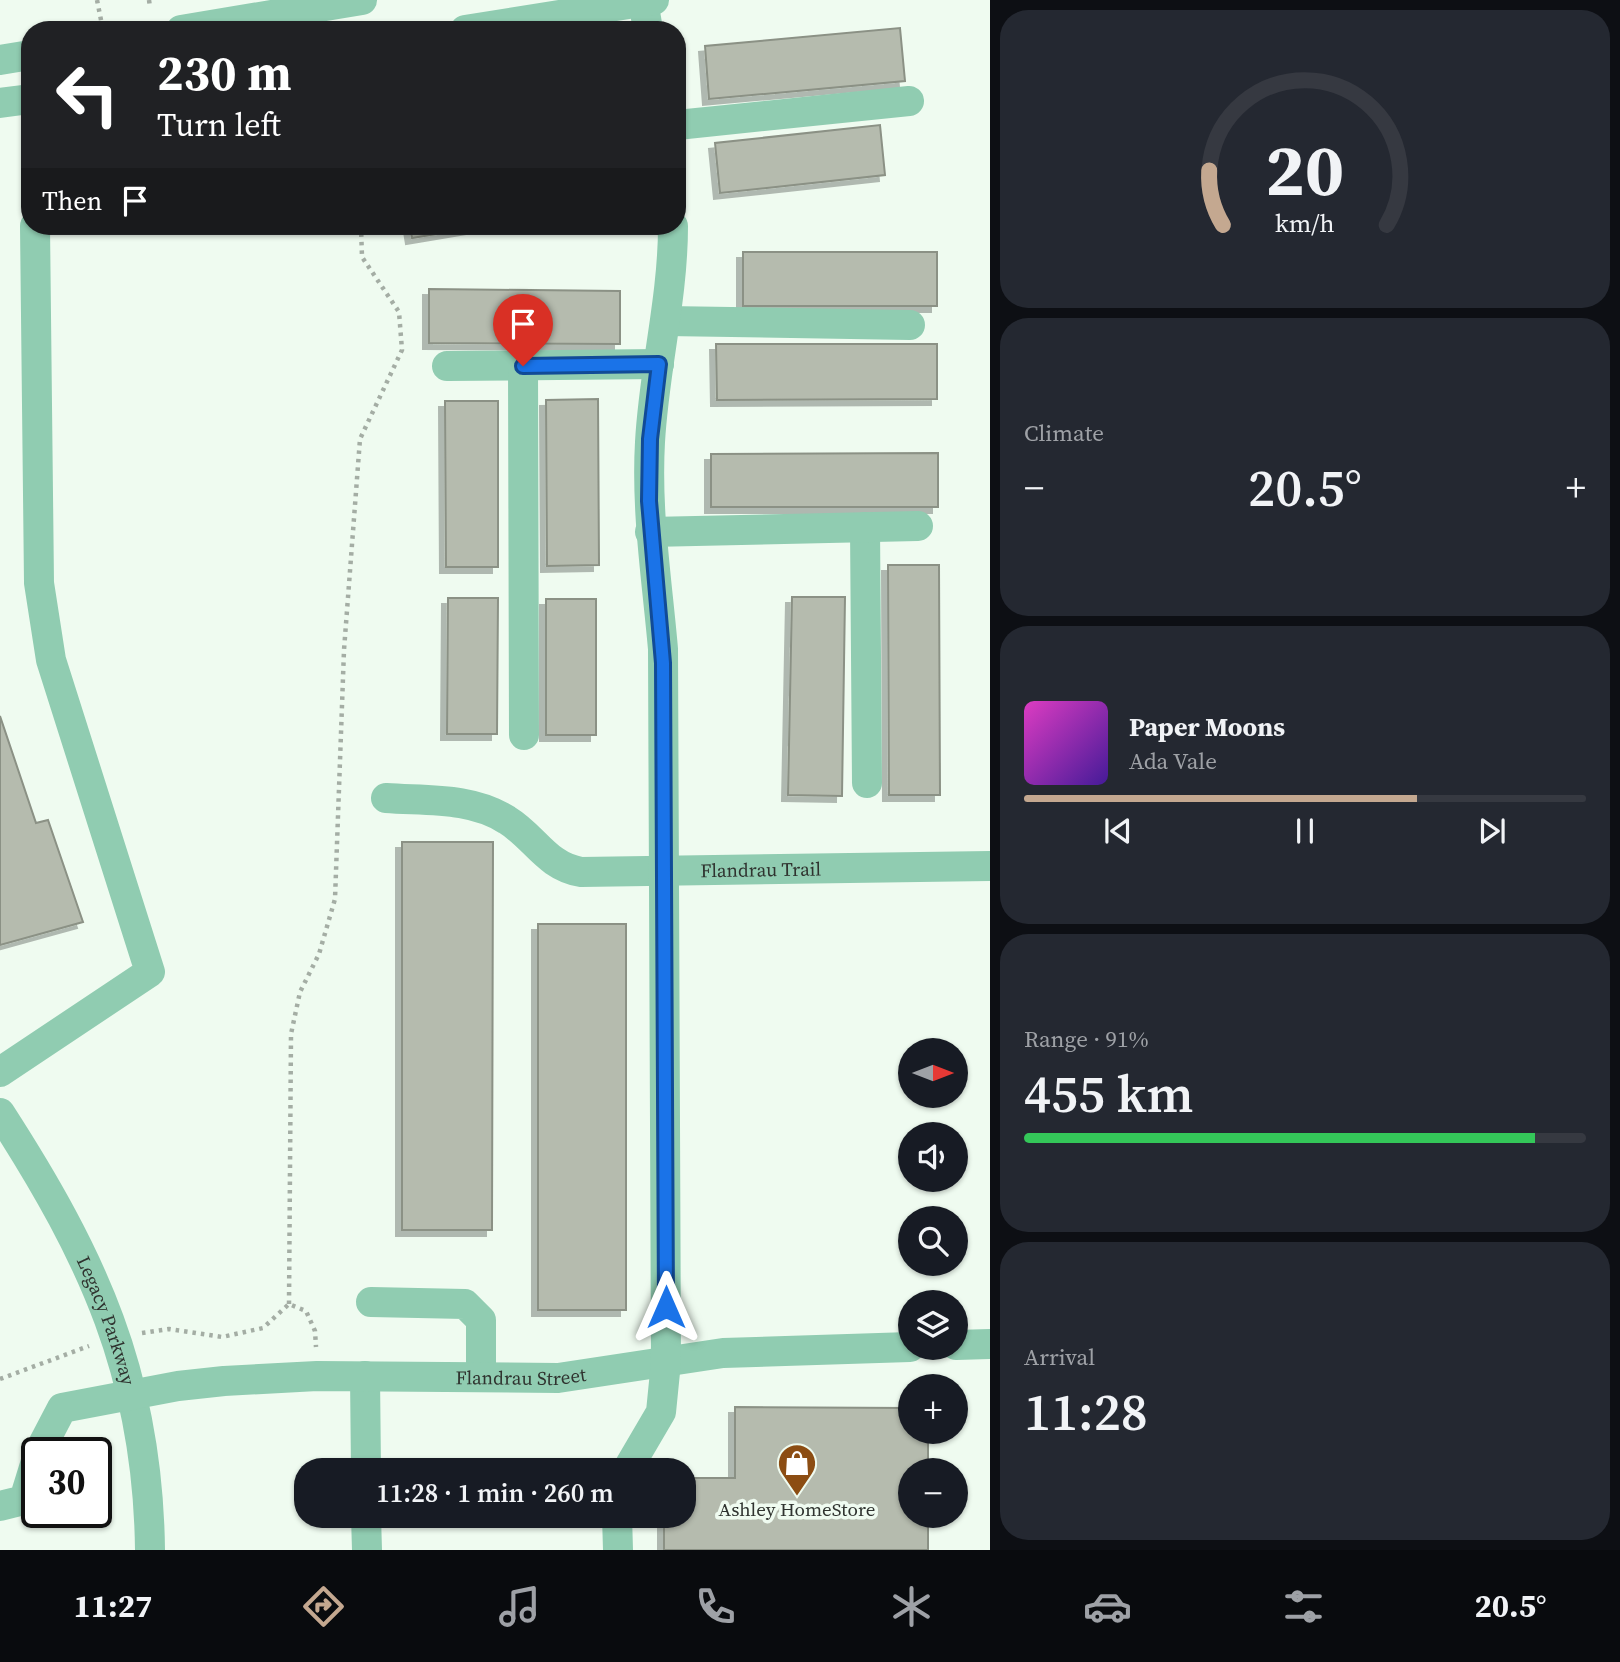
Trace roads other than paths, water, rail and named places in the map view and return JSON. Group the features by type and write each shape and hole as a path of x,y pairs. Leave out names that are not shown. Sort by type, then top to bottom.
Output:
{"street":[{"path":"266,21 362,0"},
{"path":"539,21 647,8"},
{"path":"0,60 21,56"},
{"path":"0,103 21,100"},
{"path":"686,124 909,101"},
{"path":"0,1072 150,972 51,660 39,583 35,235"},
{"path":"634,1458 661,1412 666,1362 663,649 650,532 650,439 666,321 672,235"},
{"path":"666,321 910,326"},
{"path":"447,366 659,364"},
{"path":"523,366 524,735"},
{"path":"650,532 918,526"},
{"path":"865,527 867,783"},
{"name":"Flandrau Trail","path":"386,799 473,803 508,820 527,835 546,857 573,871 990,866"},
{"name":"Legacy Parkway","path":"0,1113 70,1227 96,1282 116,1338 132,1394 146,1482 150,1550"},
{"path":"371,1302 465,1304 481,1321 481,1377"},
{"path":"968,1345 990,1344"},
{"name":"Flandrau Street","path":"47,1437 62,1408 201,1383 317,1376 558,1378 723,1353 898,1347"},
{"path":"365,1376 366,1458"},
{"path":"0,1506 21,1501"},
{"path":"366,1528 367,1550"},
{"path":"617,1528 618,1550"}],"place":[{"name":"Ashley HomeStore","path":"797,1497"}]}
